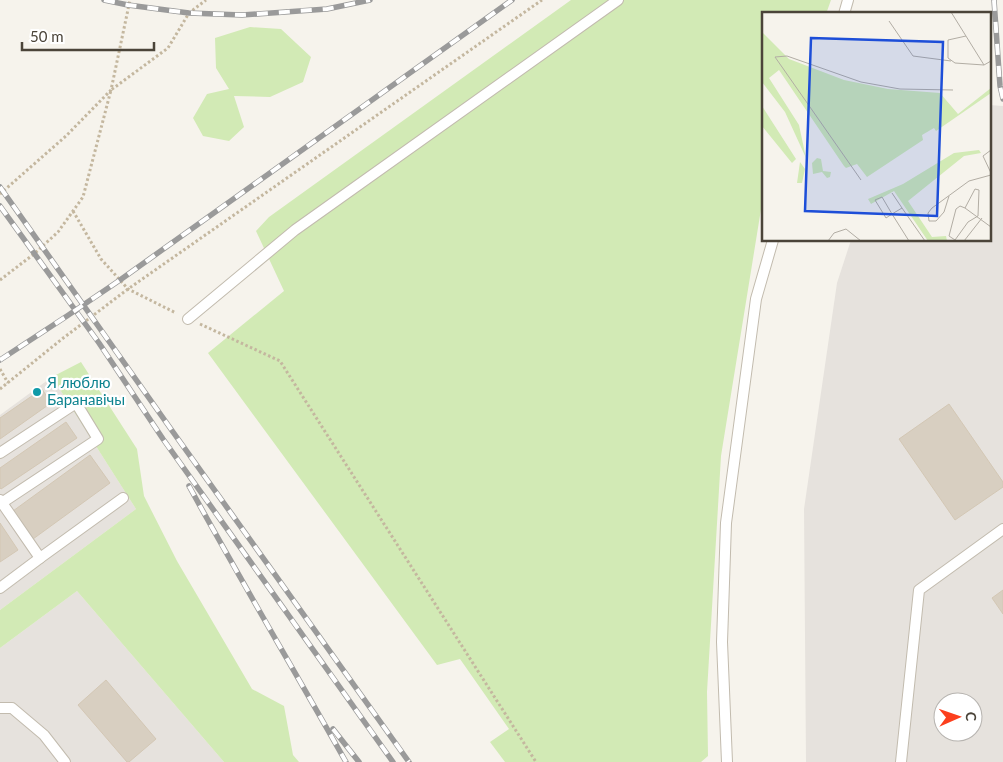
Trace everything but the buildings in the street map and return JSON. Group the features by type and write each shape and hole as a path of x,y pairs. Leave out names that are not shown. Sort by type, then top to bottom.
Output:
{"lane":[{"path":"188,319 294,230 618,0"},
{"path":"727,762 722,642 726,523 756,300 773,241"},
{"path":"0,453 76,403 98,439 1,502 40,558"},
{"path":"0,588 123,498"},
{"path":"901,762 919,590 1003,529"},
{"path":"0,708 12,708 44,735 65,762"}],"path":[{"path":"0,280 34,254 58,232 83,198 111,90 130,0"},
{"path":"0,194 66,136 111,90 168,48 189,12 206,0"},
{"path":"0,389 128,289 542,0"},
{"path":"73,211 101,259 128,289 280,361 536,762"},
{"path":"0,370 8,383"}],"shaded area":[{"path":"990,105 1003,106 1003,762 806,762 804,509 837,283 851,241 990,241"},
{"path":"52,377 136,509 0,610 0,415"},
{"path":"77,591 224,762 0,762 0,648"}],"green space":[{"path":"571,0 831,0 827,12 762,12 762,203 721,456 707,692 708,756 701,762 505,762 490,742 509,729 460,659 437,665 208,353 284,291 256,231 269,217"},
{"path":"250,27 281,29 311,57 303,82 270,97 234,96 244,127 229,141 203,136 193,118 207,94 229,89 216,68 215,38"},
{"path":"81,362 137,449 144,496 177,561 252,689 284,706 293,755 299,762 224,762 77,591 0,648 0,610 136,509 52,377"}],"railway":[{"path":"104,0 189,13 242,15 327,9 370,0"},
{"path":"0,360 120,280 512,0"},
{"path":"994,0 1000,86 1003,99"},
{"path":"0,187 409,762"},
{"path":"0,206 99,343 163,439 393,762"},
{"path":"189,486 346,762"},
{"path":"333,729 359,762"}],"place":[{"name":"Я люблю Баранавічы","path":"37,392"}]}
